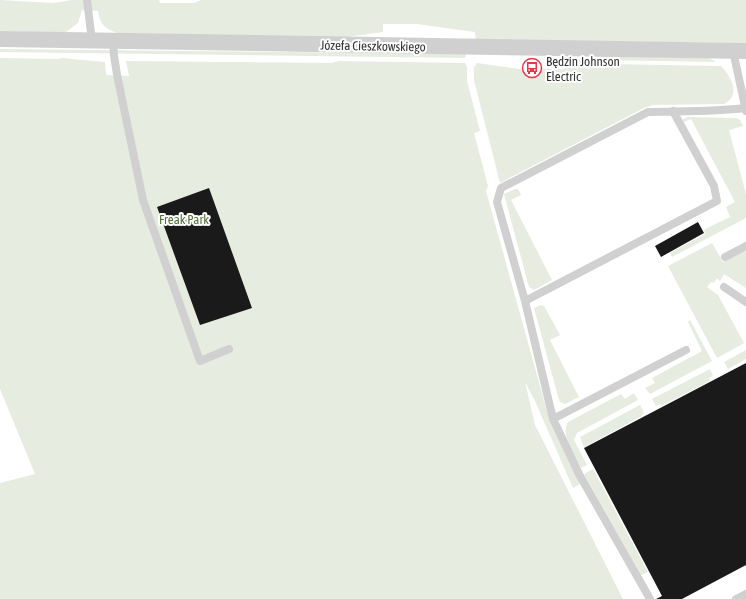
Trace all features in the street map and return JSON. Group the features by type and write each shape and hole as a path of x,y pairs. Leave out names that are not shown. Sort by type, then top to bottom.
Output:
{"street":[{"name":"Józefa Cieszkowskiego","path":"0,40 740,51"}],"lane":[{"path":"87,0 92,41"},
{"path":"113,41 116,68 143,200 200,361 229,349"},
{"path":"650,599 579,474 554,419 525,301 497,202 501,188 648,112 746,110 740,51"},
{"path":"525,301 717,201 714,186 673,111"},
{"path":"725,257 746,246"},
{"path":"724,287 746,302"},
{"path":"554,419 686,350"},
{"path":"736,599 746,594"}],"green space":[{"path":"0,0 53,3 72,0 159,0 160,3 194,3 201,0 746,0 746,43 476,40 475,32 417,24 383,24 383,32 339,38 117,33 102,23 98,11 82,10 78,23 66,32 0,31"},
{"path":"0,49 466,54 465,58 0,52"},
{"path":"602,56 709,58 716,62 599,60 559,64 558,62"},
{"name":"Freak Park","path":"0,58 62,58 105,62 106,75 129,76 126,61 332,63 339,61 465,63 467,67 467,81 480,131 474,133 488,186 486,191 550,422 580,484 573,488 535,401 525,382 535,425 623,599 0,599 0,483 35,474 0,389"},
{"path":"477,63 519,69 560,69 604,64 721,66 731,81 733,91 729,101 724,104 653,105 644,108 500,183 474,80 474,67"},
{"path":"688,117 736,118 740,120 743,126 729,130 746,194 746,218 672,257 670,253 705,234 704,230 707,228 730,217 726,207 735,202 691,119 682,123 683,119"},
{"path":"518,189 521,195 511,200 552,280 534,290 529,287 504,194"},
{"path":"712,243 723,262 746,250 746,288 724,274 720,281 717,278 714,283 711,282 707,287 718,295 744,343 717,358 668,266"},
{"path":"541,305 544,306 560,335 550,340 579,397 565,404 559,400 534,308"},
{"path":"690,320 712,361 650,394 645,388 655,383 652,378 702,351 688,322"},
{"path":"746,350 746,359 728,369 724,362"},
{"path":"710,369 713,376 709,378 710,381 661,406 660,404 656,406 652,399"},
{"path":"634,393 638,400 577,433 574,440 587,465 581,468 567,439 566,427 568,422 621,394 625,399"},
{"path":"640,405 644,413 642,416 584,447 580,437"},
{"path":"593,469 648,572 641,575 584,474"}],"building":[{"path":"209,188 252,308 200,325 157,207"},
{"path":"698,222 704,233 661,257 655,246"},
{"path":"746,363 746,565 682,599 656,599 662,596 584,448"}],"place":[{"name":"Będzin Johnson Electric","path":"532,68"}]}
